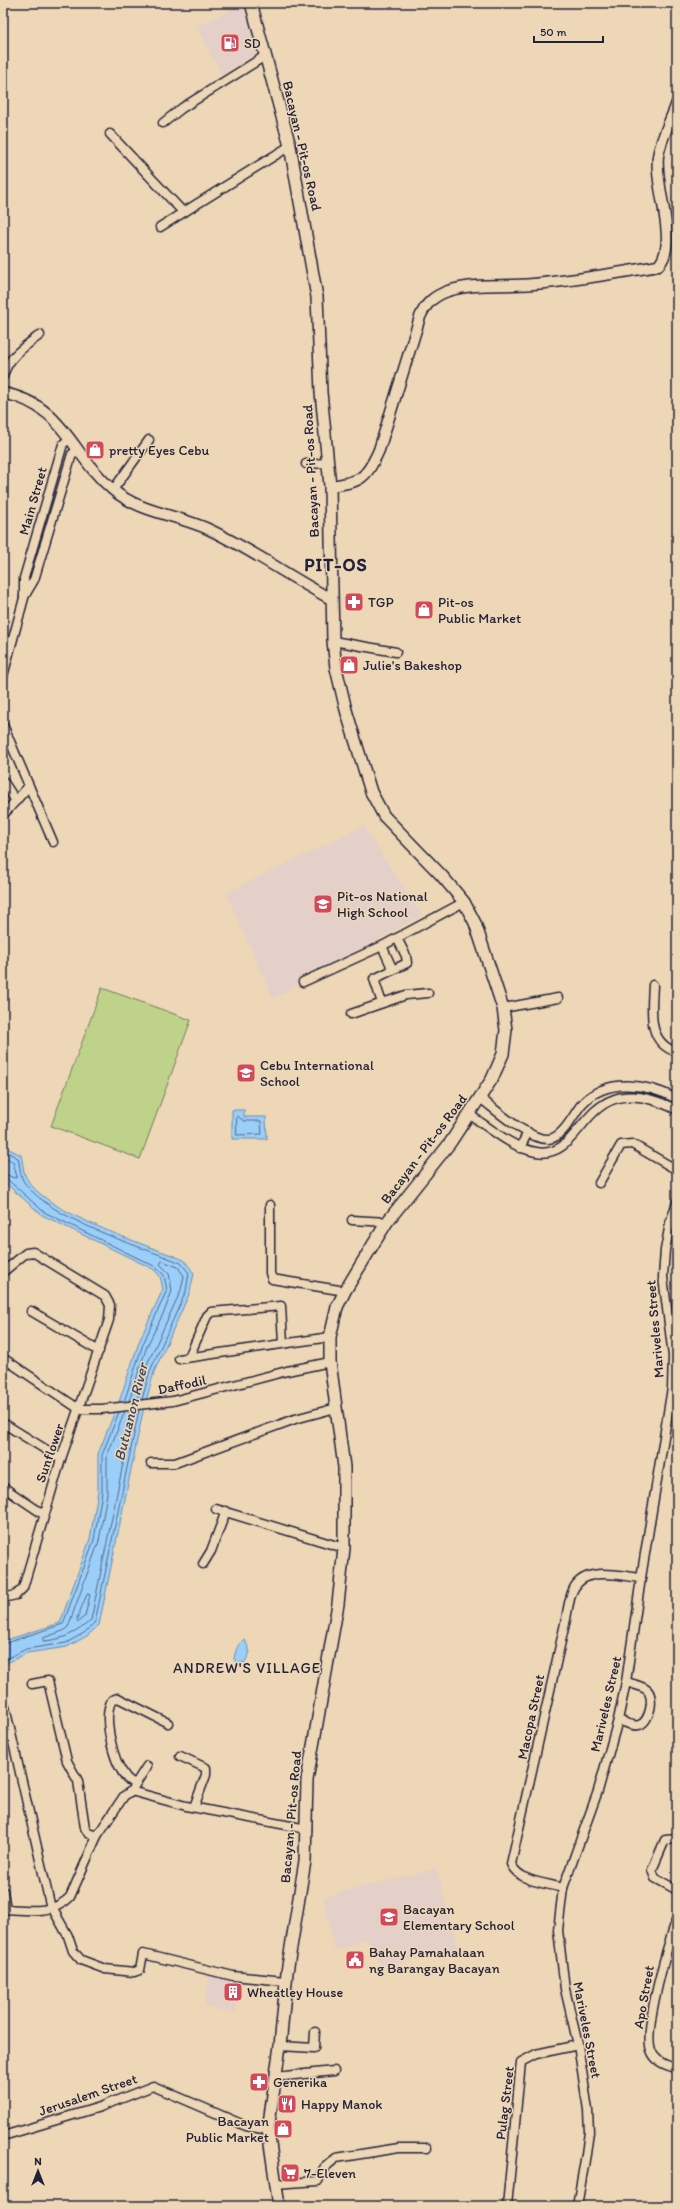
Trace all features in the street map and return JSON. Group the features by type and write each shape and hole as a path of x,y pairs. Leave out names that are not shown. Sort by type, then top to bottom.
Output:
{"main road":[{"name":"Bacayan - Pit-os Road","path":"251,3 290,146 317,298 321,392 330,486 333,641 336,668 346,710 371,792 384,816 442,876 464,902 475,923 485,948 503,1008 506,1030 503,1054 492,1078 470,1115 428,1173 387,1222 344,1291 337,1307 330,1337 330,1362 344,1467 344,1548 338,1604 307,1780 306,1861 286,1981 280,2046 268,2130 279,2206"}],"street":[{"path":"163,123 182,108 266,56"},
{"path":"330,486 354,483 370,471 380,450 420,317 431,299 448,291 470,285 533,284 595,277 658,266 666,260 670,253 672,237 658,171 658,155 677,103"},
{"path":"110,134 182,212"},
{"path":"160,226 290,146"},
{"path":"3,376 6,366 11,360 21,349 40,335"},
{"path":"3,393 23,399 46,411 56,420 94,471 113,490 124,498 143,507 171,514 209,530 331,599"},
{"name":"Main Street","path":"24,598 24,578 63,444 69,439"},
{"path":"113,490 149,440"},
{"name":"Main Street","path":"3,676 4,667 24,598 34,580 72,454 77,450"},
{"path":"306,464 327,463"},
{"path":"333,641 396,652"},
{"path":"3,725 53,842"},
{"path":"3,781 16,801"},
{"path":"3,815 29,786"},
{"path":"303,982 382,946 464,902"},
{"path":"382,1003 374,979 407,963 406,956 397,938"},
{"path":"382,946 393,970"},
{"path":"653,985 651,1020 657,1038 677,1052"},
{"path":"352,1014 406,995 428,993"},
{"path":"503,1008 558,998"},
{"path":"480,1098 528,1132 540,1138 549,1139 559,1134 582,1104 596,1094 612,1087 640,1085 677,1099"},
{"path":"663,1103 666,1094"},
{"path":"470,1115 520,1148 536,1152 550,1153 562,1147 588,1116 609,1100 638,1096 663,1103 677,1110"},
{"path":"520,1148 528,1132"},
{"path":"599,1183 621,1145 625,1143 632,1144 677,1170"},
{"name":"Mariveles Street","path":"577,2206 589,2132 588,2110 578,2045 565,1989 558,1946 558,1930 563,1888 598,1790 618,1720 626,1682 640,1578 672,1388 675,1356 663,1277 665,1250 670,1224 677,1202"},
{"path":"270,1205 270,1273 272,1278 344,1291"},
{"path":"352,1220 387,1222"},
{"name":"Sunflower","path":"3,1272 26,1253 33,1252 105,1296 110,1305 109,1320 43,1514 23,1588 16,1595 3,1598"},
{"path":"189,1357 207,1316 211,1312 281,1306 283,1343"},
{"path":"31,1311 99,1352"},
{"path":"179,1359 330,1337"},
{"path":"3,1358 79,1408"},
{"name":"Daffodil","path":"79,1408 148,1405 198,1395 286,1371 330,1362"},
{"path":"151,1463 175,1463 295,1419 336,1408"},
{"path":"3,1423 61,1459"},
{"path":"3,1488 43,1514"},
{"path":"216,1508 344,1548"},
{"path":"203,1564 211,1551 226,1511"},
{"name":"Macopa Street","path":"563,1888 531,1880 520,1875 514,1870 511,1864 573,1589 583,1578 598,1574 640,1578"},
{"path":"32,1684 48,1681 67,1761 78,1781 85,1828 88,1833 96,1836"},
{"path":"618,1720 634,1726 642,1723 646,1720 650,1705 651,1696 646,1689 626,1682"},
{"path":"168,1723 118,1698 112,1700 108,1707 109,1733 116,1758 124,1775 133,1787 194,1807 307,1829"},
{"path":"5,1707 52,1908 68,1936 73,1951 81,1960 104,1969 134,1972 140,1970 143,1954 233,1976 286,1981"},
{"path":"180,1756 206,1768 206,1775 194,1807"},
{"path":"3,1891 5,1909 35,1910 52,1908 64,1903 70,1896 96,1836 147,1766"},
{"path":"677,1839 665,1840 652,1870 655,1878 677,1890"},
{"name":"Apo Street","path":"677,1918 660,1976 650,2040 651,2051 658,2060 664,2065 677,2068"},
{"path":"280,2046 314,2048 315,2032"},
{"name":"Pulag Street","path":"507,2206 521,2062 536,2054 578,2045"},
{"path":"275,2076 334,2071"},
{"name":"Jerusalem Street","path":"3,2136 100,2107 152,2086 246,2126 268,2130"},
{"path":"275,2184 318,2180 324,2168 336,2158 399,2148 427,2148"}],"shaded area":[{"path":"245,3 259,52 222,75 196,27"},
{"name":"Pit-os National High School","path":"363,826 422,915 273,999 226,893"},
{"name":"Bacayan Elementary School","path":"436,1868 459,1949 382,1968 367,1938 335,1951 323,1897"},
{"path":"210,1973 243,1979 235,2013 204,2006"}],"green space":[{"path":"102,988 191,1020 140,1159 51,1126"}],"water":[{"path":"232,1110 244,1110 244,1117 266,1117 267,1139 232,1139"},
{"name":"Butuanon River","path":"3,1146 21,1155 27,1179 38,1192 54,1204 98,1227 184,1260 194,1273 190,1292 154,1372 142,1416 99,1625 87,1636 67,1647 27,1653 3,1665 3,1641 60,1623 90,1539 98,1491 98,1454 120,1399 139,1342 163,1289 160,1276 153,1269 42,1215 3,1181"},
{"path":"245,1640 250,1652 245,1662 238,1664 234,1659 235,1654 240,1643"}],"pier":[{"path":"147,1399 145,1410 122,1413 121,1401"}],"place":[{"name":"SD","path":"230,43"},
{"name":"pretty Eyes Cebu","path":"95,450"},
{"name":"TGP","path":"354,602"},
{"name":"Pit-os Public Market","path":"424,610"},
{"name":"Julie's Bakeshop","path":"349,665"},
{"name":"Pit-os National High School","path":"323,904"},
{"name":"Cebu International School","path":"246,1073"},
{"name":"Bacayan Elementary School","path":"389,1917"},
{"name":"Bahay Pamahalaan ng Barangay Bacayan","path":"355,1960"},
{"name":"Wheatley House","path":"233,1992"},
{"name":"Generika","path":"259,2082"},
{"name":"Happy Manok","path":"287,2104"},
{"name":"Bacayan Public Market","path":"283,2129"},
{"name":"7-Eleven","path":"290,2173"}],"district":[{"name":"PIT-OS","path":"336,565"},
{"name":"ANDREW'S VILLAGE","path":"247,1668"}]}
